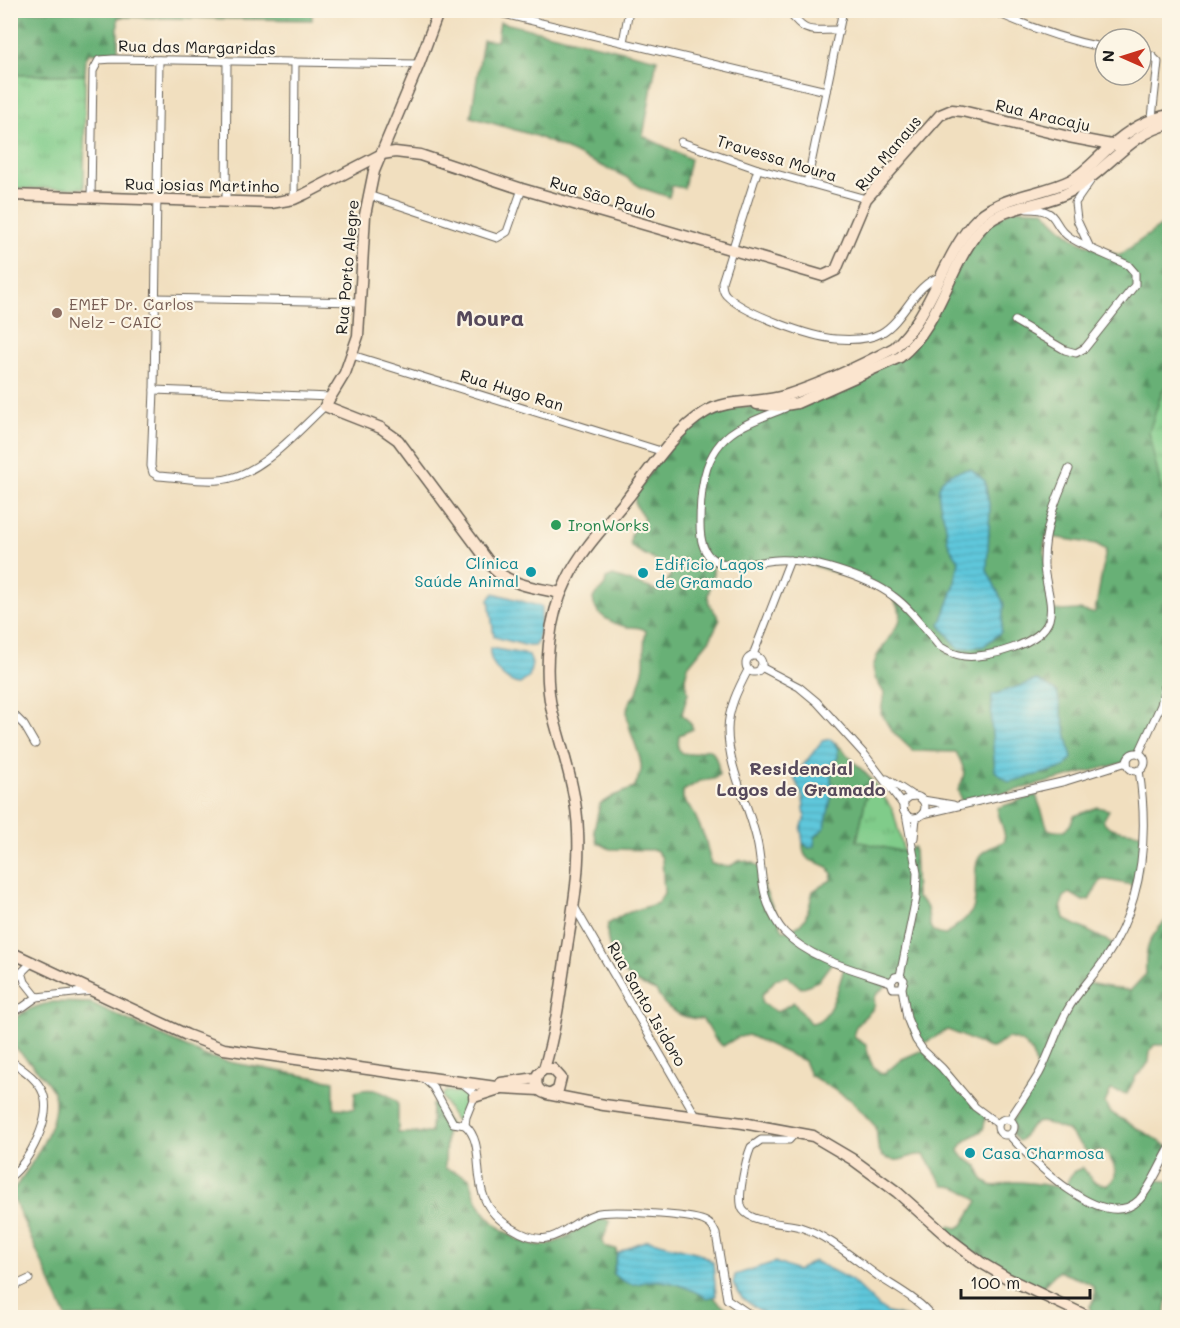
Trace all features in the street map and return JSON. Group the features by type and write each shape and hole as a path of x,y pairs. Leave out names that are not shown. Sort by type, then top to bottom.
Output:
{"main road":[{"name":"Rua Porto Alegre","path":"329,402 352,355 358,336 368,195 374,171 439,10"},
{"name":"Rua Aracaju","path":"952,110 1111,145 1128,145"},
{"name":"Rua Manaus","path":"815,275 823,276 836,270 866,199 940,115 952,110"},
{"path":"742,401 777,409 894,348 904,340 940,281 960,242 972,224 983,214 997,205 1055,188 1075,178 1127,133 1152,118 1170,115"},
{"path":"1149,132 1156,124 1152,118"},
{"path":"544,1069 554,1034 574,906 578,859 577,816 549,690 552,633 561,593 576,566 664,452 691,422 703,413 715,407 742,401 778,397 795,398 900,357 911,348 925,330 940,281 977,232 997,215 1071,191 1094,175 1128,145 1149,132 1170,124"},
{"name":"Rua josias Martinho","path":"10,195 271,203 294,199 381,153"},
{"name":"Rua São Paulo","path":"381,153 420,155 522,189 815,275"},
{"path":"329,402 381,428 398,440 494,569 504,578 561,593"},
{"path":"10,952 187,1035 224,1049 504,1088 539,1090 604,1105 696,1116 813,1136 852,1159 897,1192 951,1240 980,1262 1007,1278 1091,1317"},
{"path":"554,1034 556,1071 561,1082 581,1100"},
{"path":"539,1090 536,1078 538,1074 549,1068 556,1071"},
{"path":"488,1085 536,1078"},
{"path":"551,1094 558,1090 561,1082"},
{"path":"474,1097 490,1090 504,1088"}],"street":[{"path":"487,10 826,91"},
{"path":"622,42 629,10"},
{"path":"787,10 801,28 838,30"},
{"path":"807,183 843,10"},
{"path":"991,10 1029,27 1093,45"},
{"path":"1152,118 1158,62 1153,57"},
{"name":"Rua das Margaridas","path":"91,198 93,71 99,60 113,58 419,64"},
{"path":"159,60 154,390 329,402"},
{"path":"226,201 227,61"},
{"path":"294,199 295,62"},
{"name":"Travessa Moura","path":"681,142 758,169 866,199"},
{"path":"758,169 722,282 726,295 751,311 780,325 818,336 836,339 873,337 895,322 940,281"},
{"path":"1090,248 1077,220 1075,203 1094,175"},
{"path":"368,195 497,238 507,232 522,189"},
{"path":"1012,209 1036,209 1050,213 1067,236 1128,265 1135,273 1135,285 1085,348 1076,354 1016,321"},
{"path":"155,298 359,302"},
{"name":"Rua Hugo Ran","path":"352,355 664,452"},
{"name":"Rua Porto Alegre","path":"154,390 151,466 153,473 158,476 219,480 236,476 262,463 329,402"},
{"path":"777,409 731,433 709,458 700,498 700,532 705,551 713,559 728,565 790,560 808,562 879,587 903,604 939,646 955,654 977,656 1022,644 1041,632 1050,618 1044,547 1052,508 1069,469"},
{"path":"790,560 753,655 746,661 748,670 729,714 729,746 756,836 764,888 773,916 794,941 833,961 891,982 896,989 902,988"},
{"path":"10,599 10,606"},
{"path":"748,670 757,671 761,667 761,660 753,655"},
{"path":"1139,753 1161,705 1170,659"},
{"path":"761,667 799,687 817,702 883,776 905,810 914,847 917,873 912,925 900,976 905,983 902,988 907,1017 916,1040 923,1050 942,1068 975,1107 998,1124 1000,1133 1009,1135 1036,1164 1066,1188 1098,1206 1121,1208 1138,1200 1170,1148"},
{"path":"10,711 24,725 35,744"},
{"path":"905,810 919,816 1066,781 1126,762 1132,753 1139,753"},
{"path":"1009,1120 1038,1074 1068,1010 1114,944 1138,886 1142,861 1142,804 1139,770 1145,762 1139,753"},
{"path":"1126,762 1132,770 1139,770"},
{"path":"883,776 923,800 959,806"},
{"path":"905,810 906,800 913,796"},
{"path":"914,847 919,816 925,807 923,800"},
{"name":"Rua Santo Isidoro","path":"574,906 696,1116"},
{"path":"10,984 33,961"},
{"path":"22,972 26,982 38,997"},
{"path":"891,982 895,977 900,976"},
{"path":"10,1012 38,997 94,990"},
{"path":"10,1060 40,1086 46,1106 42,1127 34,1144 24,1163 10,1178"},
{"path":"421,1076 433,1087 453,1123 465,1125"},
{"path":"460,1082 472,1091 474,1097 465,1125 475,1139 478,1176 482,1192 495,1215 509,1227 533,1237 552,1237 596,1213 605,1212 698,1218 707,1221 716,1234 727,1299 755,1317"},
{"path":"998,1124 1003,1120 1009,1120"},
{"path":"1009,1120 1014,1128 1009,1135"},
{"path":"796,1132 784,1142 761,1140 751,1147 742,1188 740,1202 742,1209 748,1215 758,1219 803,1228 826,1240 906,1295 933,1317"},
{"path":"10,1288 29,1280"}],"green space":[{"path":"312,10 312,20 118,17 118,52 90,53 86,58 85,75 11,75 10,11"},
{"path":"500,22 657,59 643,136 690,159 684,188 672,186 669,197 642,188 626,177 536,136 471,117 483,40 497,41"},
{"path":"11,75 85,75 84,188 11,189"},
{"path":"1012,209 1044,210 1069,235 1096,248 1120,255 1169,220 1169,382 1162,392 1163,498 1169,501 1170,659 1161,705 1136,752 1129,755 1127,762 962,804 958,790 964,771 956,752 913,751 891,730 881,713 884,693 875,678 873,667 877,656 899,623 901,614 891,594 879,587 797,560 733,566 713,560 713,576 708,595 709,604 720,619 710,639 688,666 685,678 688,693 682,714 693,729 679,735 678,748 681,753 690,754 710,750 716,759 719,775 714,779 700,781 683,791 683,799 693,811 705,838 711,864 730,866 741,860 754,863 761,869 764,888 783,930 791,929 802,922 806,917 813,891 831,880 832,874 828,867 807,858 803,843 809,848 820,831 827,808 832,768 838,748 835,742 870,778 857,841 904,852 914,847 916,898 927,907 930,925 937,933 946,935 973,909 978,859 981,854 1005,840 997,808 1036,795 1048,829 1065,830 1074,816 1098,807 1109,810 1103,821 1111,828 1143,834 1138,886 1101,880 1089,900 1083,901 1070,893 1064,897 1061,905 1064,919 1114,944 1087,983 1130,991 1146,974 1147,949 1157,930 1169,917 1169,1045 1154,1045 1150,1051 1149,1062 1136,1076 1127,1094 1111,1090 1105,1103 1110,1112 1169,1147 1152,1180 1169,1181 1170,1282 1165,1317 1091,1317 1090,1306 1094,1300 1094,1288 1089,1283 1058,1271 1037,1292 940,1231 950,1226 958,1228 963,1225 978,1201 958,1188 944,1186 924,1155 900,1160 882,1156 878,1147 876,1127 851,1100 810,1075 804,1061 748,1035 736,1038 723,1046 716,1040 702,1019 674,1012 656,991 634,981 622,970 613,956 608,940 608,924 624,914 658,903 664,893 662,858 656,850 610,849 597,842 594,830 600,804 634,788 641,770 641,761 630,730 627,710 630,701 637,694 643,672 646,631 622,626 605,618 596,609 593,598 605,585 606,579 613,576 662,592 673,570 631,547 632,533 644,518 635,504 635,496 664,452 715,407 779,406 911,348 977,232","holes":["1046,536 1096,544 1106,550 1095,612 1051,610 1044,547","1037,680 1057,692 992,696","833,961 845,965 834,1001 818,1021 810,1023 794,1002 777,1012 762,1003 762,995 776,979 787,976 801,988 818,981","903,978 911,1030 916,1040 925,1043 947,1030 989,1048 1008,1038 1026,1046 1033,1055 1038,1074 1012,1122 1014,1128 1011,1133 1018,1141 1021,1140 1032,1126 1041,1122 1067,1130 1090,1155 1095,1151 1106,1152 1115,1170 1112,1181 1107,1185 1094,1182 1083,1168 1071,1175 1066,1188 1020,1182 992,1186 985,1181 978,1166 964,1158 959,1151 966,1141 983,1130 986,1117 923,1050 902,1059 884,1074 873,1066 866,1045 855,1038 857,1025 874,1007 874,998 877,994 888,985"]},
{"path":"1169,382 1170,501 1163,498 1149,432 1162,392"},
{"path":"870,778 893,810 904,852 857,841"},
{"path":"53,1002 91,1003 208,1057 334,1081 334,1108 354,1109 355,1092 361,1090 383,1093 398,1102 398,1133 431,1133 432,1104 438,1104 452,1129 446,1133 445,1168 470,1178 479,1204 502,1230 523,1242 545,1245 556,1242 593,1222 606,1219 610,1222 602,1242 606,1247 616,1249 613,1274 681,1284 707,1298 713,1296 720,1304 743,1317 66,1317 11,1193 43,1142 50,1127 55,1099 47,1082 11,1043 11,1027 22,1013"},
{"path":"446,1091 468,1094 459,1121 454,1119 442,1096"}],"water":[{"path":"971,469 985,481 990,510 987,570 1004,604 1001,632 984,646 959,649 940,625 954,587 959,561 948,542 939,492 943,479 949,474"},
{"path":"494,593 542,607 538,641 534,646 494,637 489,599"},
{"path":"490,648 529,655 532,664 529,677 520,684 503,676 492,660"},
{"path":"1037,680 1057,692 1072,758 1064,768 1009,782 995,771 991,723 992,695"},
{"path":"830,739 836,745 838,752 838,758 832,763 831,782 834,785 825,827 815,837 814,846 809,848 803,843 801,829 805,818 803,798 794,777 822,741"},
{"path":"648,1240 699,1253 713,1262 716,1296 707,1298 680,1285 662,1281 628,1283 613,1274 617,1254"},
{"path":"814,1261 851,1280 888,1313 906,1317 769,1317 742,1298 733,1284 735,1275 775,1262 797,1271"}],"place":[{"name":"EMEF Dr. Carlos Nelz - CAIC","path":"57,313"},
{"name":"IronWorks","path":"556,525"},
{"name":"Clínica Saúde Animal","path":"531,572"},
{"name":"Edifício Lagos de Gramado","path":"643,573"},
{"name":"Casa Charmosa","path":"970,1153"}],"district":[{"name":"Moura","path":"490,318"},
{"name":"Residencial Lagos de Gramado","path":"801,779"}]}
